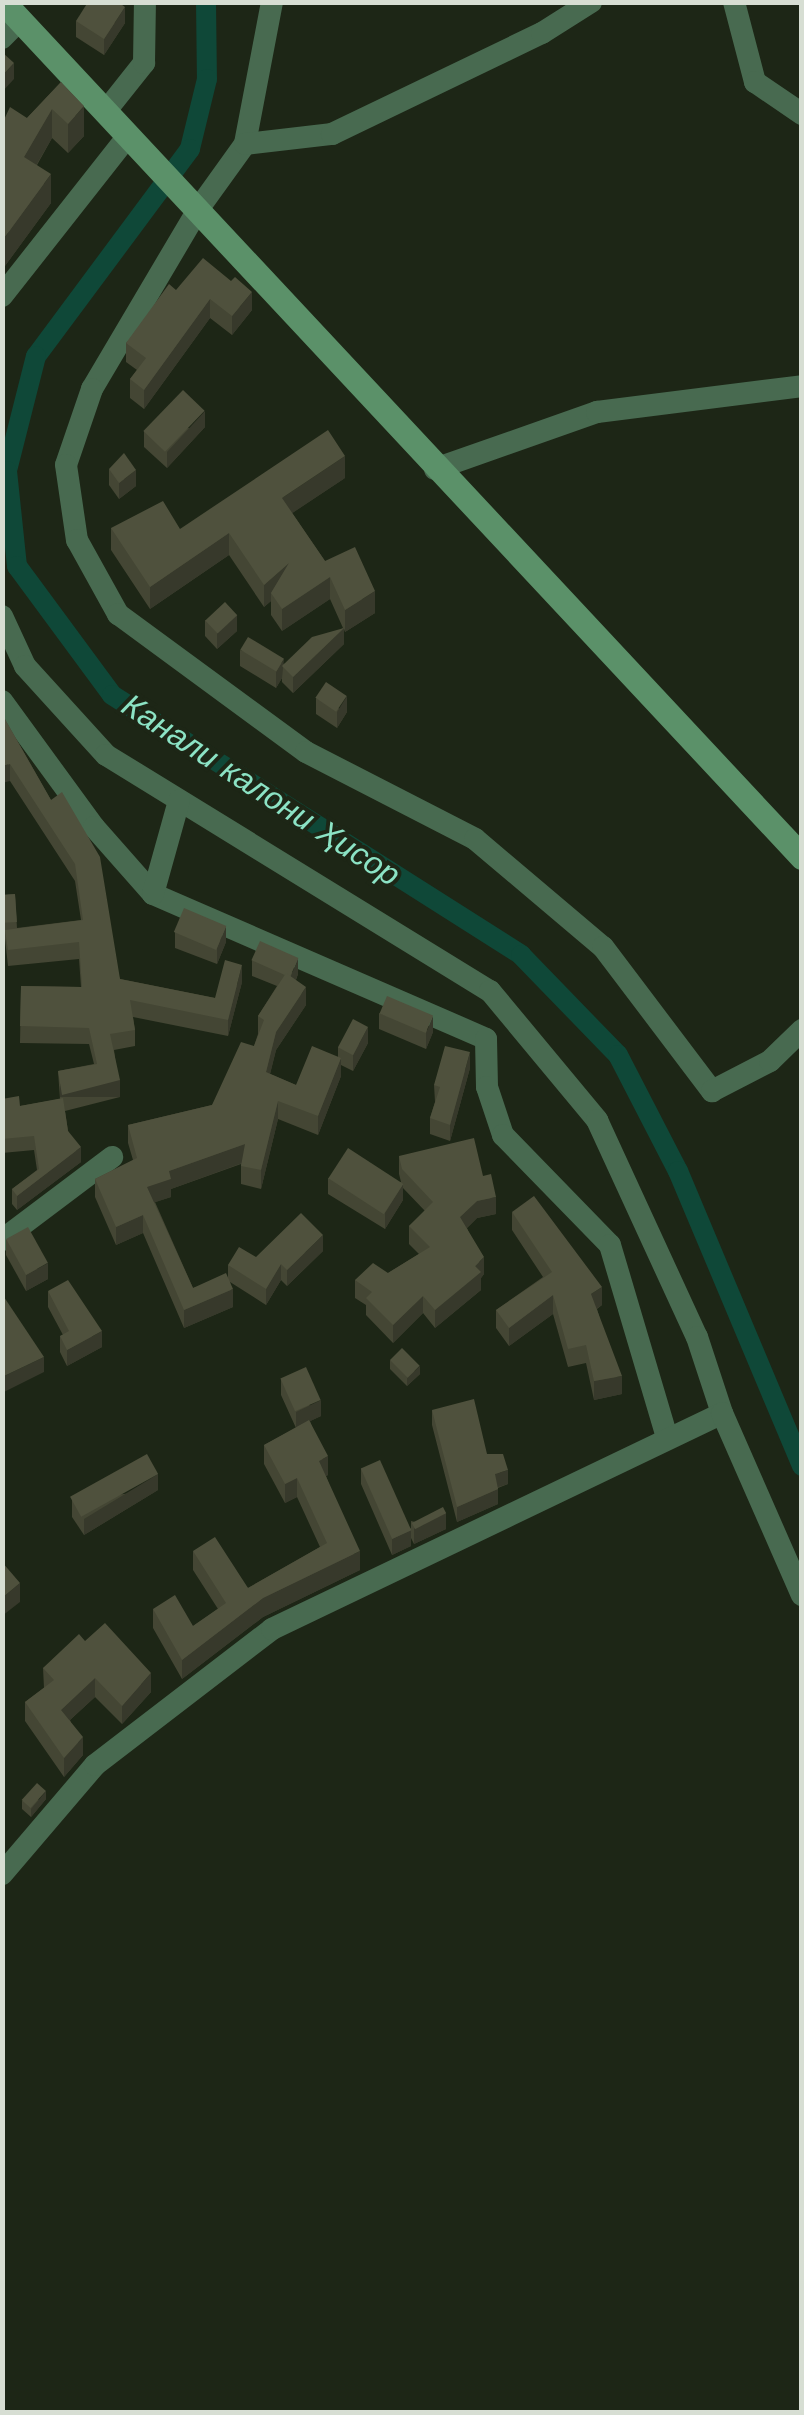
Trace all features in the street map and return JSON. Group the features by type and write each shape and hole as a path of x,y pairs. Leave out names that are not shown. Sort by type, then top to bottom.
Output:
{"main road":[{"path":"9,20 199,208 435,470 802,858"}],"street":[{"path":"105,112 144,63 145,2"},
{"path":"272,2 246,144 199,208 92,389 66,464 77,540 118,614 306,752 475,840 604,947 712,1091 770,1060 802,1030"},
{"path":"246,144 332,134 542,33 591,2"},
{"path":"734,2 755,82 802,114"},
{"path":"2,296 128,136"},
{"path":"435,470 597,412 802,386"},
{"path":"2,616 24,666 106,755 490,991 597,1120 696,1337 722,1413 802,1596"},
{"path":"2,702 94,827 153,894 486,1038 487,1086 503,1135 610,1244 667,1438"},
{"path":"153,894 179,801"},
{"path":"2,1240 112,1158"},
{"path":"2,1874 95,1765 272,1629 722,1413"}],"building":[{"path":"88,2 118,2 125,7 104,39 76,21"},
{"path":"2,52 14,63 2,76"},
{"path":"61,82 84,106 68,124 52,109 24,157 51,174 2,241 2,124 10,107 27,118"},
{"path":"203,258 252,292 232,316 210,299 144,390 130,379 146,358 126,343 169,284 176,290"},
{"path":"183,390 205,411 165,452 143,431"},
{"path":"328,430 345,456 282,498 325,561 355,547 375,591 345,610 330,577 282,609 271,593 289,563 264,585 229,533 150,587 111,528 163,501 180,529"},
{"path":"124,453 136,470 119,483 109,469"},
{"path":"225,602 237,615 218,634 205,620"},
{"path":"344,628 293,677 282,666 312,637"},
{"path":"248,637 284,659 276,671 240,650"},
{"path":"326,682 347,696 336,712 315,698"},
{"path":"2,714 51,800 62,792 100,857 120,979 215,998 225,960 242,965 228,1020 130,1000 135,1030 110,1034 120,1080 62,1095 58,1071 97,1064 89,1028 20,1026 21,986 82,987 79,942 8,950 5,930 83,920 75,864 10,764 2,766"},
{"path":"15,894 17,922 4,923 2,895"},
{"path":"184,908 226,926 216,950 174,932"},
{"path":"260,941 298,958 290,977 251,960"},
{"path":"286,973 306,987 276,1032 266,1072 296,1085 312,1046 341,1058 318,1116 278,1101 261,1170 241,1166 245,1144 169,1171 171,1179 147,1187 193,1288 226,1273 233,1289 184,1310 143,1215 116,1227 95,1179 137,1158 128,1125 212,1105 241,1042 254,1046 264,1020 258,1016"},
{"path":"387,996 433,1016 426,1033 380,1013"},
{"path":"353,1019 368,1027 353,1055 338,1047"},
{"path":"445,1046 470,1052 450,1125 430,1118 440,1087 434,1085"},
{"path":"19,1096 20,1106 63,1098 68,1131 81,1147 17,1196 12,1189 39,1169 34,1136 2,1139 2,1099"},
{"path":"474,1138 483,1176 491,1174 496,1197 477,1201 460,1217 484,1257 475,1266 481,1272 435,1310 423,1296 393,1325 366,1298 372,1292 355,1280 373,1263 388,1273 430,1247 409,1226 433,1202 402,1169 399,1156"},
{"path":"348,1148 403,1184 384,1214 328,1178"},
{"path":"534,1196 602,1287 591,1294 622,1376 594,1381 586,1345 568,1349 553,1295 509,1328 496,1310 552,1272 512,1212"},
{"path":"301,1213 323,1235 287,1270 281,1264 266,1289 228,1265 239,1247 256,1257"},
{"path":"28,1227 48,1263 26,1275 6,1239"},
{"path":"68,1280 102,1331 67,1350 60,1336 69,1331 48,1291"},
{"path":"2,1294 44,1357 2,1377"},
{"path":"402,1348 420,1366 408,1378 390,1360"},
{"path":"306,1367 321,1400 295,1411 280,1378"},
{"path":"474,1399 487,1454 503,1454 508,1470 495,1474 498,1489 457,1507 432,1410"},
{"path":"309,1420 328,1456 319,1461 360,1551 263,1598 182,1660 153,1609 175,1595 193,1626 226,1603 193,1551 215,1537 248,1588 327,1543 297,1478 285,1484 264,1445"},
{"path":"147,1454 158,1474 81,1517 70,1497"},
{"path":"380,1460 411,1530 392,1539 361,1469"},
{"path":"443,1507 446,1513 415,1529 412,1523"},
{"path":"2,1562 20,1583 2,1598"},
{"path":"105,1623 151,1673 122,1706 95,1678 61,1710 83,1737 64,1758 25,1702 54,1680 43,1668 79,1634 85,1641"},
{"path":"37,1783 46,1791 31,1808 22,1800"}],"waterway":[{"name":"Канали калони Ҳисор","path":"206,2 207,79 190,149 36,356 7,471 17,566 112,695 521,955 618,1055 678,1171 802,1466"}]}
